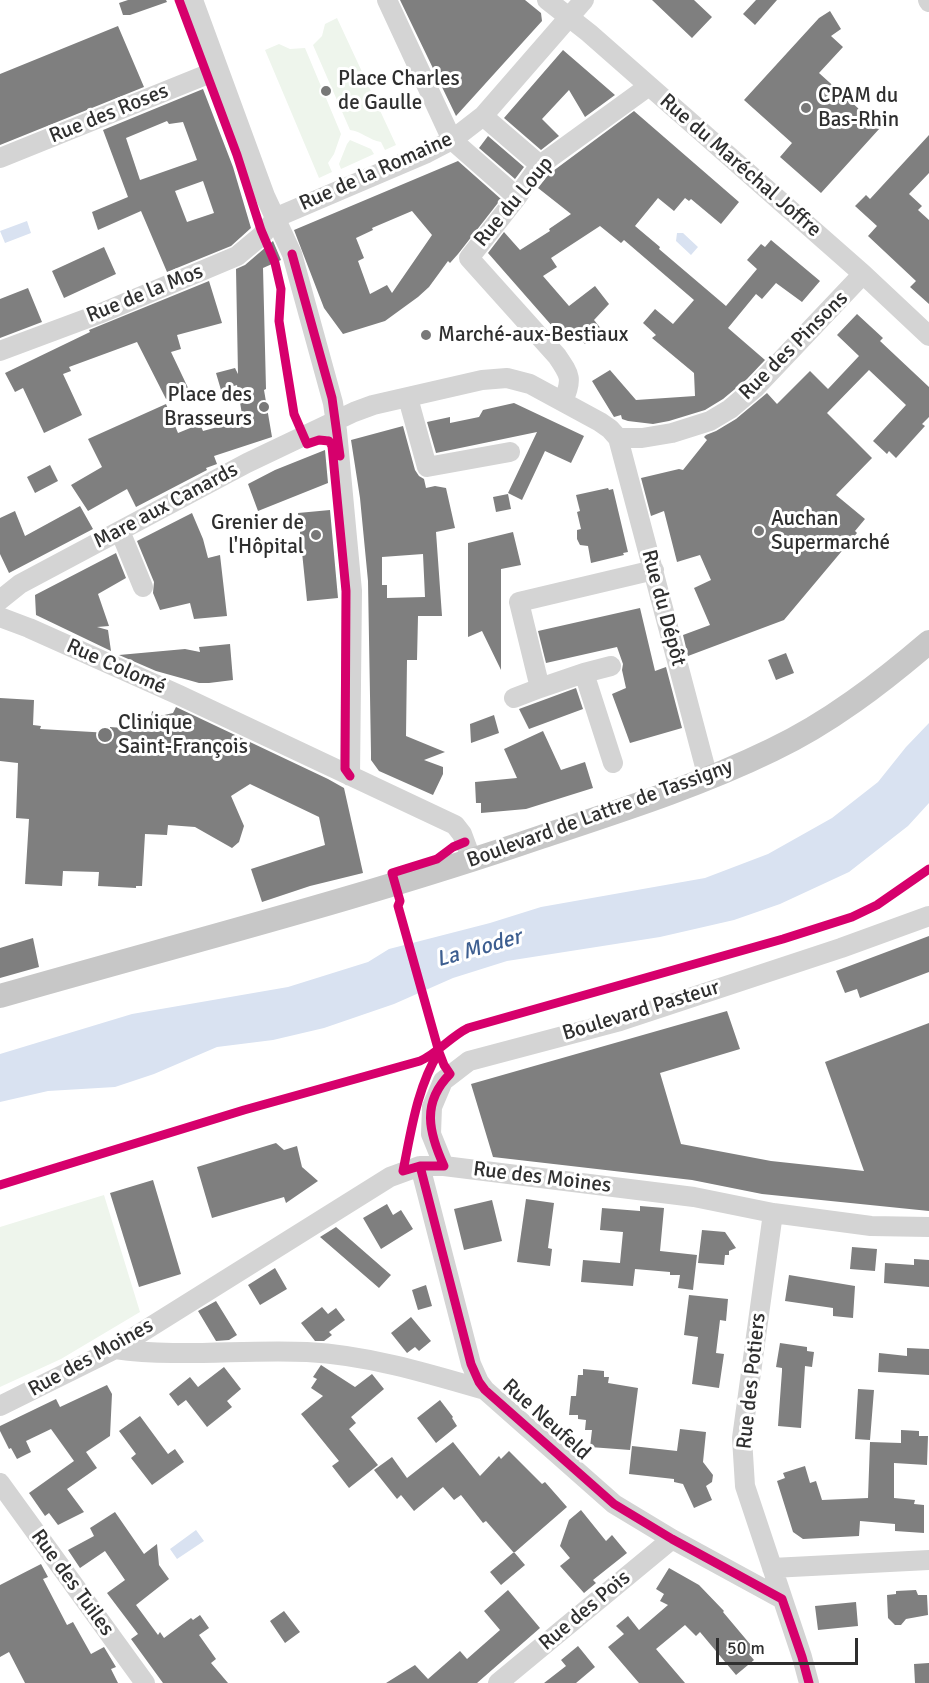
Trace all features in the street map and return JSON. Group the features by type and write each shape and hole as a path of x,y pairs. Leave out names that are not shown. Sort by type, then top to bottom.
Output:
{"main road":[{"name":"Boulevard de Lattre de Tassigny","path":"0,996 472,861 708,778 773,750 811,729 892,674 929,642"}],"street":[{"path":"193,0 266,196 292,254 332,398 352,591 350,777"},
{"path":"387,0 452,140 517,197"},
{"name":"Rue du Maréchal Joffre","path":"546,0 649,86 863,274 929,336"},
{"name":"Rue de la Romaine","path":"277,217 427,153 452,140 483,116 550,36 584,0"},
{"name":"Rue des Roses","path":"0,158 218,70"},
{"name":"Rue du Loup","path":"563,401 570,381 563,365 469,258 540,165 649,86"},
{"path":"483,116 540,165"},
{"name":"Rue de la Mos","path":"0,351 99,314 237,256 261,236 277,217"},
{"name":"Rue des Pinsons","path":"618,438 642,438 672,433 710,421 730,409 755,388 863,274"},
{"name":"Mare aux Canards","path":"0,600 20,585 247,463 365,408 482,380 504,378 522,381 563,401 600,422 618,438"},
{"path":"408,398 427,467 510,452"},
{"name":"Rue du Dépôt","path":"618,438 708,778"},
{"path":"120,531 143,587"},
{"path":"540,688 519,602 654,570"},
{"name":"Rue Colomé","path":"0,617 178,695 455,825 460,830 472,861"},
{"path":"514,698 584,673 611,666"},
{"path":"584,673 613,762"},
{"name":"Boulevard Pasteur","path":"444,1166 431,1134 432,1107 442,1081 469,1061 620,1020 841,948 929,916"},
{"name":"Rue des Moines","path":"0,1406 115,1349 390,1177 420,1166 444,1166 694,1197 773,1213 871,1226 929,1227"},
{"name":"Rue Neufeld","path":"420,1166 471,1364 485,1390 599,1492 672,1539 782,1599"},
{"name":"Rue des Potiers","path":"773,1213 742,1438 745,1486 809,1683"},
{"name":"Rue Neufeld","path":"115,1349 179,1354 309,1352 408,1368 485,1390"},
{"name":"Rue des Tuiles","path":"0,1483 145,1683"},
{"name":"Rue des Pois","path":"498,1683 672,1539"},
{"path":"772,1568 929,1560"}],"shaded area":[{"path":"337,18 396,145 385,150 381,142 350,130 313,45 322,36 325,24"},
{"path":"279,44 290,49 305,48 341,134 328,163 332,172 319,178 265,50"},
{"path":"350,140 371,149 374,154 341,169 339,164"},
{"path":"104,1195 140,1312 61,1359 0,1387 0,1227"}],"water":[{"path":"27,221 31,233 5,243 0,231"},
{"path":"677,233 683,233 698,247 691,255 676,241"},
{"name":"La Moder","path":"929,723 929,803 908,826 849,872 780,904 734,920 660,937 507,961 453,978 394,1004 324,1028 273,1040 217,1047 154,1074 115,1087 48,1091 0,1102 0,1054 132,1014 288,987 368,962 389,949 490,923 541,907 705,878 768,854 832,818 878,782"},
{"path":"196,1530 204,1541 177,1559 170,1549"}],"building":[{"path":"128,0 166,0 167,2 130,15 123,15 119,3"},
{"path":"400,0 525,0 541,13 542,21 456,116"},
{"path":"652,0 694,0 712,17 692,38"},
{"path":"756,0 777,0 755,25 743,14"},
{"name":"CPAM du Bas-Rhin","path":"830,11 841,29 831,36 843,47 819,73 880,128 821,193 780,157 792,143 744,100 819,18"},
{"path":"118,26 144,87 0,145 0,74"},
{"path":"563,50 615,95 585,117 569,90 542,119 559,136 541,150 504,118"},
{"path":"203,89 233,167 251,228 231,246 167,272 141,211 98,230 92,212 128,197 103,130","holes":["167,121 169,124 183,122 197,160 140,180 126,138","203,181 214,213 187,222 175,191"]},
{"path":"634,111 739,202 721,224 691,199 689,201 685,198 674,211 658,198 635,226 660,247 659,249 726,306 757,269 747,260 761,244 765,247 771,240 820,281 802,302 776,283 762,299 756,294 728,328 765,360 723,399 705,410 653,424 628,421 622,419 621,415 614,417 592,381 610,370 636,400 695,396 694,373 652,338 656,335 643,323 655,309 673,324 694,300 624,240 621,243 600,226 551,258 557,267 543,276 569,306 595,286 609,304 594,320 602,330 585,344 577,335 567,343 488,253 504,232 520,250 571,214 538,188 549,174"},
{"path":"929,135 929,173 909,194 922,206 918,210 929,220 929,304 910,287 916,281 868,236 877,226 855,206 866,195 870,199"},
{"path":"488,136 524,167 515,179 479,148"},
{"path":"458,161 501,199 458,254 450,263 448,261 429,287 418,297 385,321 343,334 324,308 294,230","holes":["412,211 432,235 392,293 387,285 370,294 358,261 364,258 356,238 373,230 372,228"]},
{"path":"273,241 281,260 263,268 266,389 264,390 272,437 214,456 217,464 136,507 127,489 88,511 71,485 102,467 88,439 166,404 178,433 200,424 203,431 243,420 237,385 221,390 216,373 235,368 238,374 236,269 245,265"},
{"path":"104,247 116,274 64,298 52,271"},
{"path":"209,281 222,323 177,335 181,349 171,352 190,392 166,399 137,342 69,367 71,371 63,374 82,415 44,433 23,388 15,392 5,373 90,332 89,330"},
{"path":"28,288 42,322 0,338 0,299"},
{"path":"857,314 883,338 880,341 929,387 929,417 922,424 925,426 896,458 889,451 887,454 873,441 906,405 869,370 827,413 872,458 836,495 865,519 855,531 857,533 784,620 688,656 683,635 710,625 694,588 711,580 700,555 677,562 664,511 651,516 641,478 683,470 707,440 704,437 706,435 736,419 767,393 777,404 810,371 828,389 859,356 837,335"},
{"path":"514,403 584,436 571,463 545,451 522,500 508,493 537,432 436,453 427,422 450,417 450,423 479,417 483,410"},
{"path":"403,426 415,470 424,479 426,488 435,486 446,488 455,528 436,532 442,616 418,616 417,660 407,660 406,736 445,752 424,760 443,767 443,774 433,795 379,771 371,760 368,581 360,498 351,440","holes":["423,554 425,597 387,598 387,585 382,585 382,557"]},
{"path":"325,450 328,483 258,511 248,484 275,470"},
{"path":"50,465 58,481 35,493 27,477"},
{"path":"613,489 628,552 591,563 588,546 580,545 577,539 577,530 581,529 576,495"},
{"path":"508,494 511,509 496,512 493,497"},
{"path":"80,506 93,529 9,573 0,554 0,518 15,511 25,536"},
{"name":"Grenier de l'Hôpital","path":"330,510 338,598 307,601 298,513"},
{"path":"192,513 208,558 220,555 227,616 194,619 190,603 160,610 153,593 154,582 137,541"},
{"path":"513,532 521,565 501,569 501,670 482,631 468,637 468,543"},
{"path":"116,553 126,578 98,594 109,626 97,627 108,630 111,651 36,615 35,595"},
{"path":"640,608 655,671 666,667 682,728 630,743 612,694 626,688 623,664 617,647 546,663 538,631"},
{"path":"230,644 233,680 209,683 199,683 156,671 119,655 185,649 200,652 199,647"},
{"path":"786,653 794,673 776,680 768,660"},
{"path":"576,688 583,709 529,729 519,709"},
{"path":"0,698 34,700 33,725 41,726 40,729 110,733 110,727 149,730 152,711 160,716 173,713 176,707 328,779 344,788 363,873 310,886 262,902 251,869 325,845 319,817 250,784 231,796 244,826 239,842 232,848 195,827 168,825 167,835 145,834 142,886 136,886 136,888 98,886 99,872 63,871 62,886 25,884 29,819 16,818 18,763 0,761"},
{"path":"494,715 499,733 471,743 470,724"},
{"path":"543,731 561,770 585,762 593,788 526,809 481,813 481,803 476,803 475,782 517,778 504,749"},
{"path":"929,936 929,972 860,998 857,989 845,993 836,971"},
{"path":"33,938 39,967 0,978 0,948"},
{"path":"727,1011 740,1049 660,1073 681,1144 771,1161 864,1171 825,1062 929,1023 929,1211 762,1194 692,1180 493,1157 471,1084"},
{"path":"276,1143 284,1150 297,1146 302,1167 318,1181 286,1203 284,1197 212,1218 197,1167"},
{"path":"153,1180 181,1274 139,1287 110,1193"},
{"path":"526,1199 554,1203 548,1248 552,1249 550,1266 517,1262"},
{"path":"492,1200 502,1241 464,1250 454,1209"},
{"path":"387,1204 393,1215 401,1210 413,1229 381,1249 363,1218"},
{"path":"640,1206 664,1208 660,1251 697,1255 693,1290 678,1288 680,1275 635,1269 633,1286 581,1282 583,1260 620,1263 623,1232 600,1230 602,1208 640,1211"},
{"path":"336,1227 391,1275 379,1288 320,1237"},
{"path":"702,1230 725,1232 736,1248 729,1251 729,1255 725,1255 724,1265 698,1263"},
{"path":"852,1247 877,1249 875,1271 850,1269"},
{"path":"914,1259 929,1260 929,1287 884,1283 885,1263 914,1265"},
{"path":"275,1268 287,1289 260,1305 248,1285"},
{"path":"789,1275 855,1286 853,1318 833,1316 833,1308 785,1301"},
{"path":"426,1285 432,1306 418,1310 412,1290"},
{"path":"689,1295 728,1299 726,1321 720,1320 716,1353 724,1354 719,1388 692,1384 698,1337 684,1335"},
{"path":"216,1301 237,1335 229,1340 216,1341 198,1311"},
{"path":"322,1307 328,1314 336,1308 345,1320 329,1332 332,1335 324,1341 315,1341 301,1323"},
{"path":"411,1317 431,1341 419,1351 415,1347 407,1353 391,1333"},
{"path":"780,1343 807,1347 807,1351 814,1352 812,1367 805,1366 801,1428 778,1426 782,1368 776,1367"},
{"path":"907,1348 929,1349 929,1375 878,1372 879,1353 907,1356"},
{"path":"321,1365 355,1387 372,1374 384,1389 351,1417 356,1423 349,1429 378,1465 349,1488 332,1466 339,1461 301,1414 323,1396 311,1388 317,1379 313,1377"},
{"path":"224,1367 241,1389 227,1401 232,1407 207,1427 186,1400 178,1406 169,1394 190,1377 198,1387"},
{"path":"583,1369 604,1371 604,1377 609,1377 608,1383 638,1388 630,1450 590,1447 592,1430 585,1430 586,1420 578,1419 578,1415 569,1415 571,1396 576,1396 578,1375 583,1375"},
{"path":"107,1385 112,1394 110,1436 86,1452 97,1468 67,1489 84,1512 58,1525 49,1513 45,1516 29,1493 74,1461 51,1429 26,1441 31,1452 17,1459 11,1448 9,1449 0,1431 0,1426 56,1399 60,1407"},
{"path":"858,1389 874,1390 870,1440 855,1439"},
{"path":"440,1400 457,1426 436,1443 417,1418"},
{"path":"140,1416 168,1454 175,1449 184,1462 152,1485 131,1458 136,1454 119,1431"},
{"path":"680,1429 706,1432 703,1462 713,1475 712,1482 706,1486 712,1500 694,1508 683,1484 674,1482 674,1479 629,1474 632,1446 677,1451"},
{"path":"901,1430 919,1431 919,1436 928,1436 927,1465 894,1463 894,1498 915,1500 914,1504 924,1505 924,1533 895,1531 895,1524 860,1521 859,1536 803,1539 793,1532 777,1481 785,1478 783,1473 805,1466 810,1483 816,1481 822,1500 868,1498 870,1442 901,1443"},
{"path":"453,1442 480,1476 499,1456 501,1459 509,1451 542,1484 545,1482 567,1507 514,1553 486,1521 483,1523 461,1495 454,1500 443,1487 414,1511 401,1495 397,1499 374,1470 392,1457 407,1478"},
{"path":"581,1510 606,1541 612,1535 627,1553 593,1580 596,1583 584,1593 560,1566 570,1558 560,1546 569,1520"},
{"path":"115,1512 144,1554 157,1544 159,1565 169,1579 136,1605 158,1635 160,1632 164,1638 191,1618 193,1620 200,1615 209,1628 199,1635 216,1659 211,1663 228,1683 163,1683 131,1639 138,1634 107,1593 125,1580 105,1551 80,1568 68,1550 94,1536 90,1528"},
{"path":"514,1552 525,1565 501,1585 490,1572"},
{"path":"41,1564 48,1577 43,1579 67,1625 73,1622 91,1654 104,1647 116,1667 111,1669 118,1683 25,1683 9,1652 0,1657 0,1585"},
{"path":"669,1568 699,1585 724,1611 755,1650 749,1654 754,1660 736,1675 700,1632 696,1636 685,1625 656,1649 685,1683 639,1683 608,1647 624,1634 616,1626 628,1616 639,1630 668,1605 660,1601 664,1594 656,1589"},
{"path":"508,1590 540,1628 477,1683 386,1683 415,1665 428,1679 460,1651 467,1659 500,1630 484,1611"},
{"path":"916,1590 918,1595 927,1595 928,1615 906,1619 901,1625 895,1625 888,1618 887,1595 896,1594 896,1591"},
{"path":"856,1602 858,1626 818,1630 815,1606"},
{"path":"284,1611 300,1632 285,1643 270,1621"},
{"path":"578,1646 595,1667 576,1683 544,1683 566,1666 561,1660"},
{"path":"929,1663 929,1683 915,1683 914,1664"}],"cycle path":[{"path":"179,0 237,155 261,230 275,263 281,289 279,321 294,414 307,444 319,440 329,441 332,446 346,591 345,769 350,776"},
{"path":"292,254 332,398 340,456"},
{"path":"403,1171 420,1166 444,1166 435,1142 430,1118 435,1096 450,1074 439,1052 398,906 400,901 392,873 437,859 453,847 465,842"},
{"path":"0,1185 244,1110 420,1061 468,1028 783,939 852,917 877,905 929,869"},
{"path":"403,1171 420,1095 439,1052"},
{"path":"420,1166 471,1364 485,1390 614,1504 672,1539 782,1599 809,1683"}],"place":[{"name":"Place Charles de Gaulle","path":"326,91"},
{"name":"CPAM du Bas-Rhin","path":"806,108"},
{"name":"Marché-aux-Bestiaux","path":"426,335"},
{"name":"Place des Brasseurs","path":"264,407"},
{"name":"Auchan Supermarché","path":"759,531"},
{"name":"Grenier de l'Hôpital","path":"316,535"},
{"name":"Clinique Saint-François","path":"105,735"}]}
